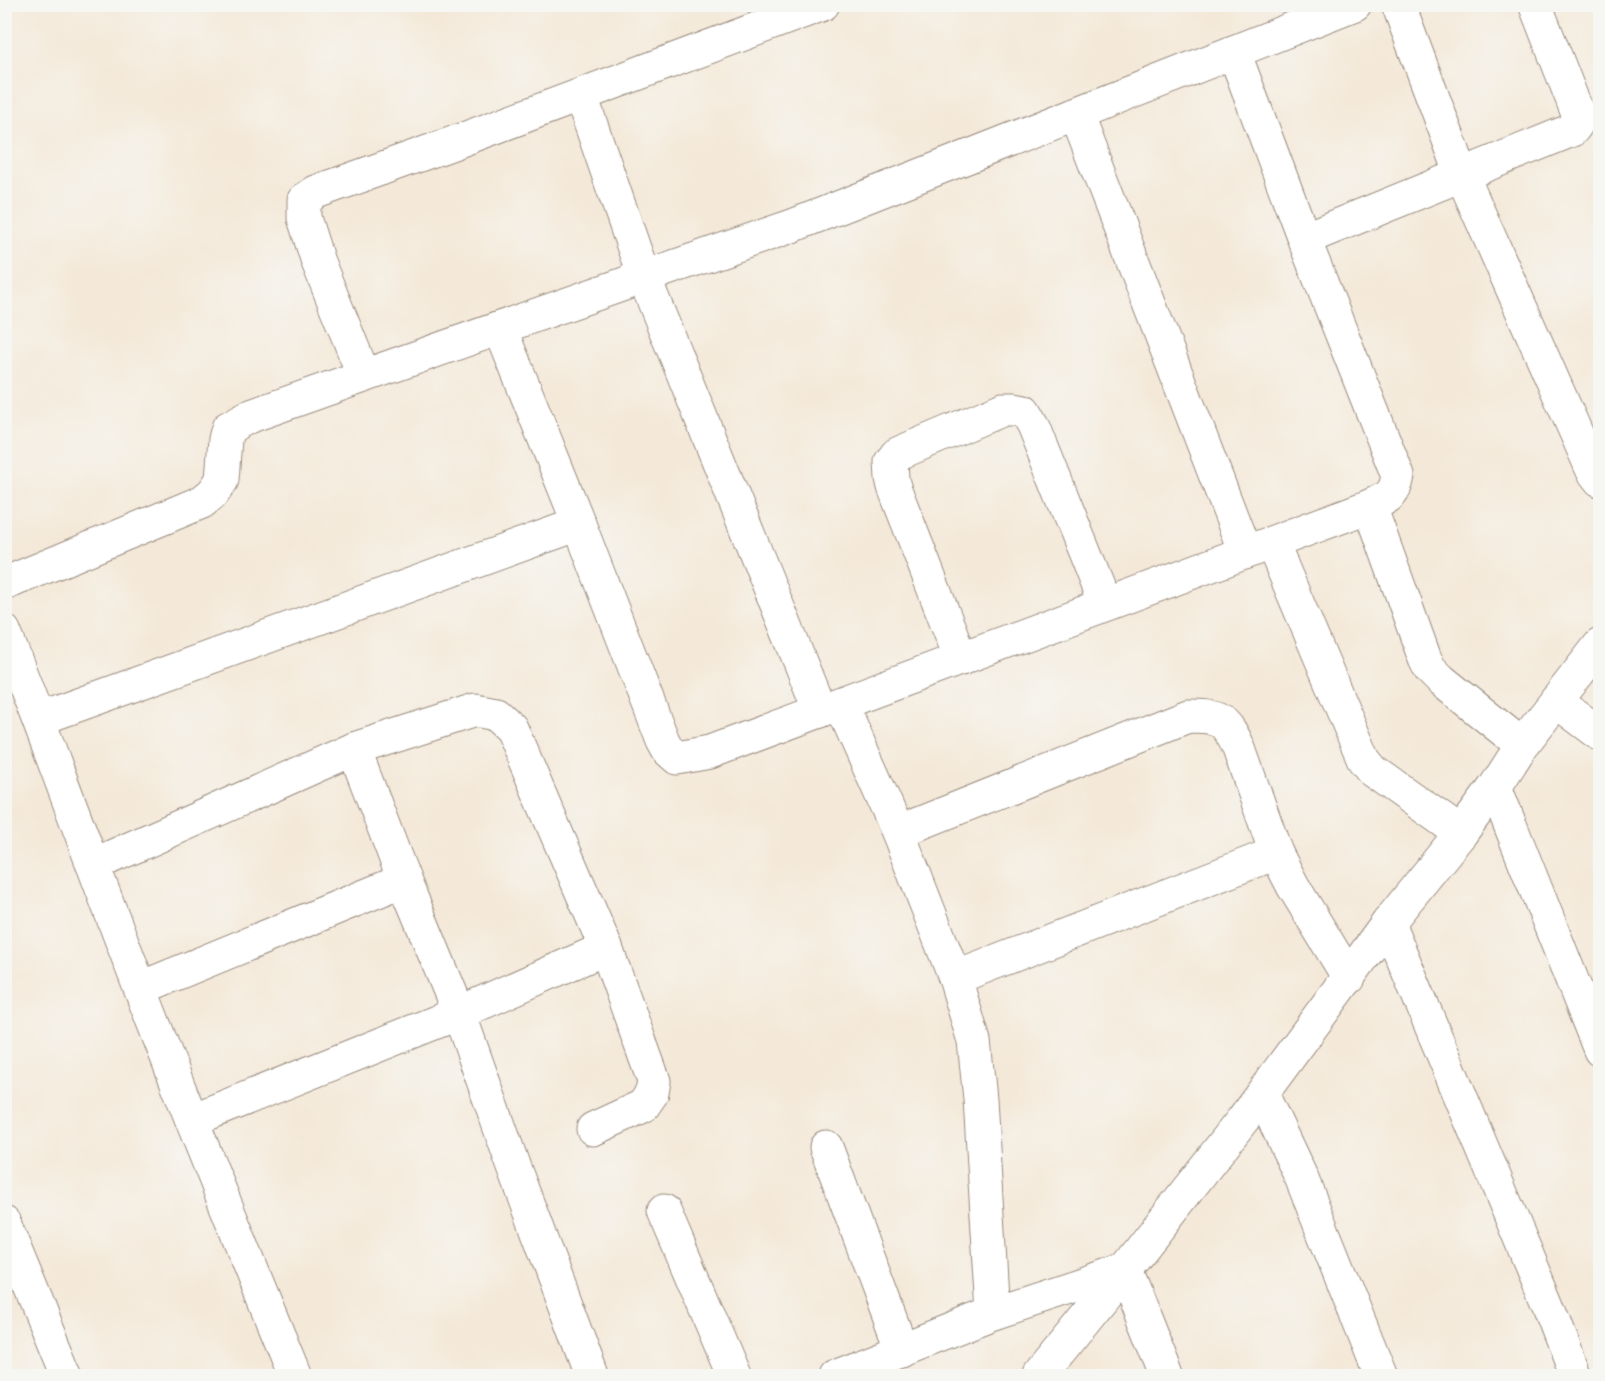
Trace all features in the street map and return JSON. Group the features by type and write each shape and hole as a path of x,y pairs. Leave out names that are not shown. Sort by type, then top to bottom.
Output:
{"street":[{"path":"364,376 318,262 304,218 304,200 316,192 581,96 823,4"},
{"path":"4,584 202,502 213,493 222,480 228,428 248,417 792,226 1354,4"},
{"path":"1398,4 1462,175 1593,471 1600,480"},
{"path":"1304,239 1572,130 1579,120 1576,109 1535,4"},
{"path":"500,328 663,741 668,750 677,758 710,752 1370,506 1390,496 1395,489 1398,476 1304,239 1234,52"},
{"path":"581,96 644,277 830,707 898,832 955,978 974,1041 980,1099 993,1313"},
{"path":"1076,114 1258,547 1364,760 1373,771 1461,833"},
{"path":"961,659 894,487 891,462 897,454 1003,409 1025,411 1033,425 1105,604"},
{"path":"1370,506 1430,669 1522,745"},
{"path":"39,719 579,524"},
{"path":"4,631 192,1120 295,1377"},
{"path":"1039,1377 1262,1094 1388,923 1461,833 1522,745 1600,645"},
{"path":"1556,701 1600,734"},
{"path":"93,866 354,749 475,710 496,714 511,728 606,948 654,1081 652,1093 643,1107 593,1129"},
{"path":"898,832 1188,716 1208,716 1222,721 1232,733 1276,854 1349,978"},
{"path":"354,749 404,880 459,1013 592,1377"},
{"path":"1495,787 1600,1050"},
{"path":"955,978 1276,854"},
{"path":"141,988 404,880"},
{"path":"1388,923 1548,1305 1575,1377"},
{"path":"192,1120 459,1013 606,948"},
{"path":"1262,1094 1300,1178 1381,1377"},
{"path":"826,1147 902,1350"},
{"path":"664,1211 734,1377"},
{"path":"4,1223 14,1271 67,1377"},
{"path":"835,1377 993,1313 1125,1270"},
{"path":"1125,1270 1167,1377"}]}
